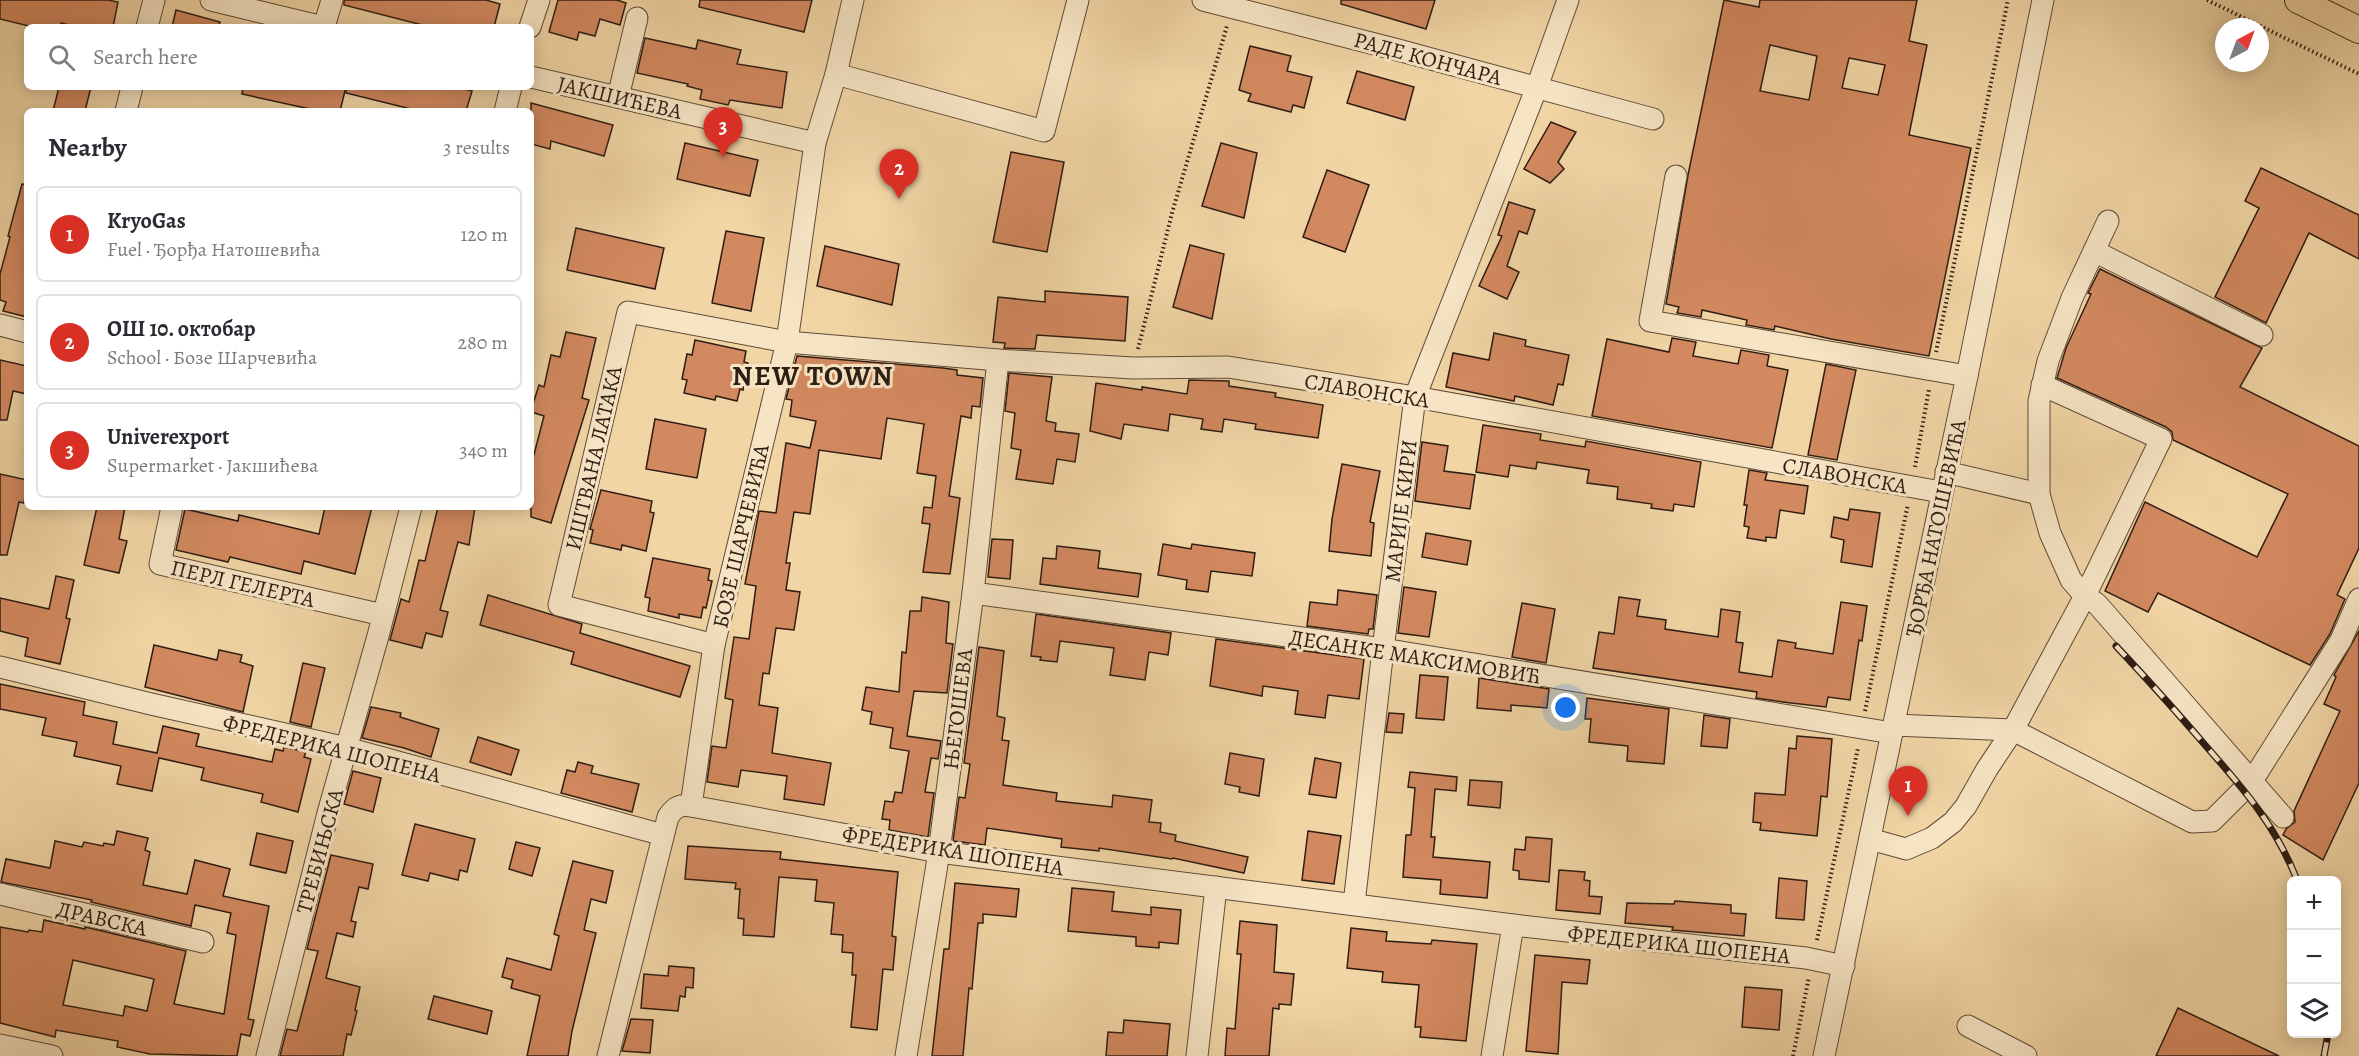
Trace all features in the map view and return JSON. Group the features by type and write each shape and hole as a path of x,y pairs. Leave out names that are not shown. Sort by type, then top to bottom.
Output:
{"main road":[{"path":"2298,0 2356,33"}],"street":[{"path":"148,24 154,0"},
{"path":"211,0 311,24"},
{"path":"325,24 332,0"},
{"path":"531,24 539,0"},
{"name":"БОЗЕ ШАРЧЕВИЋА","path":"691,806 714,645 787,342 815,143 836,74 853,0"},
{"path":"836,74 1044,131 1078,0"},
{"name":"РАДЕ КОНЧАРА","path":"1203,0 1653,119"},
{"name":"МАРИЈЕ КИРИ","path":"1354,904 1415,397 1537,87 1568,0"},
{"name":"ЂОРЂА НАТОШЕВИЋА","path":"1827,1054 2043,0"},
{"path":"618,97 637,18"},
{"name":"ЈАКШИЋЕВА","path":"534,78 815,143"},
{"path":"127,108 131,90"},
{"path":"506,108 510,90"},
{"path":"1676,176 1650,321 1967,376"},
{"path":"2108,221 2072,298 2048,361 2039,401 2039,494 2050,533 2071,580 2085,596 2097,604 2283,817"},
{"path":"2094,252 2262,335"},
{"name":"ИШТВАНА ЛАТАКА","path":"714,645 559,605 628,312 787,342"},
{"path":"0,325 24,331"},
{"name":"СЛАВОНСКА","path":"787,342 998,360 1133,368 1228,368 1415,397 1911,487 1943,482 2039,494"},
{"name":"ЊЕГОШЕВА","path":"906,1056 939,852 973,593 998,360"},
{"path":"1870,840 1906,849 1932,838 1953,822 1966,806 2013,730 2085,596 2161,439 2042,385"},
{"name":"ПЕРЛ ГЕЛЕРТА","path":"171,510 160,564 383,615"},
{"name":"ТРЕБИЊСКА","path":"267,1056 308,889 410,510"},
{"name":"ДЕСАНКЕ МАКСИМОВИЋ","path":"973,593 1383,649 1862,728 2013,730"},
{"path":"2013,730 2192,822 2212,821 2252,781 2341,640 2359,599"},
{"name":"ФРЕДЕРИКА ШОПЕНА","path":"0,667 347,748 663,835"},
{"path":"608,1056 668,817 674,808 684,805 691,806"},
{"name":"ФРЕДЕРИКА ШОПЕНА","path":"691,806 939,852 1514,925 1813,959 1844,966"},
{"path":"1197,1056 1216,887"},
{"name":"ДРАВСКА","path":"0,894 203,942"},
{"path":"1492,1056 1514,925"},
{"path":"1968,1026 2026,1056"},
{"path":"0,1045 52,1056"}],"path":[{"path":"1793,1056 1862,728 2008,0"},
{"path":"2207,0 2359,74"},
{"path":"1133,368 1172,213 1233,8"}],"building":[{"path":"0,0 108,0 118,2 114,24 24,25 0,19"},
{"path":"344,0 486,0 500,4 495,24 418,24 344,5"},
{"path":"558,0 617,0 626,3 620,25 600,19 595,36 579,32 577,40 549,32"},
{"path":"700,0 812,0 804,32 699,7"},
{"path":"1341,0 1435,0 1426,29 1341,4"},
{"path":"1724,0 1759,7 1760,0 1917,0 1909,41 1927,45 1909,135 1971,148 1929,356 1831,339 1775,326 1774,330 1746,325 1747,320 1702,310 1701,317 1677,313 1679,307 1666,304 1688,175","holes":["1770,45 1817,56 1809,100 1760,91","1849,58 1885,65 1878,95 1842,88"]},
{"path":"176,10 220,22 220,24 173,24"},
{"path":"645,38 696,49 698,40 741,50 737,64 787,72 782,108 730,100 728,105 700,99 702,90 687,86 688,84 637,73"},
{"path":"1250,46 1291,56 1287,71 1312,77 1304,108 1293,105 1291,112 1248,101 1251,94 1239,90"},
{"path":"1357,71 1414,87 1405,120 1347,103"},
{"path":"58,90 90,90 86,108 54,108"},
{"path":"243,90 345,90 341,108 305,108 242,94"},
{"path":"346,90 472,91 467,108 407,108 346,93"},
{"path":"531,103 613,125 604,156 551,141 550,149 534,145 534,108 531,108"},
{"path":"1551,122 1576,132 1558,162 1564,169 1550,183 1524,169"},
{"path":"685,143 758,160 750,196 677,179"},
{"path":"1221,143 1257,153 1244,218 1202,206"},
{"path":"1011,152 1064,162 1047,252 993,242"},
{"path":"2261,168 2359,215 2359,259 2309,233 2266,323 2215,297 2259,208 2245,201"},
{"path":"1327,170 1369,185 1345,252 1303,237"},
{"path":"22,184 24,184 24,316 3,311 6,302 0,300 0,274 10,237 8,236"},
{"path":"1509,202 1535,210 1527,234 1519,231 1507,266 1519,272 1507,299 1479,286 1502,236 1498,235"},
{"path":"576,228 664,248 655,289 567,270"},
{"path":"726,231 764,238 751,311 712,303"},
{"path":"1190,245 1224,254 1212,319 1173,307"},
{"path":"825,246 899,264 892,305 817,286"},
{"path":"2100,269 2262,348 2240,387 2359,446 2359,548 2337,595 2345,599 2330,634 2310,665 2158,593 2148,612 2105,591 2145,502 2257,557 2288,494 2173,440 2172,432 2166,427 2057,378 2066,348"},
{"path":"1045,291 1128,297 1125,341 1037,335 1035,349 1004,348 1005,343 993,342 998,297 1045,302"},
{"path":"566,332 596,338 582,398 589,400 551,523 531,517 531,510 534,510 534,454 544,416 534,413 534,401 539,385 544,387 551,355 560,357"},
{"path":"1494,333 1526,340 1525,346 1569,355 1563,385 1558,384 1553,405 1515,396 1514,401 1446,387 1453,353 1489,360"},
{"path":"1672,338 1696,342 1693,356 1738,364 1741,350 1769,355 1767,366 1788,370 1772,448 1592,416 1607,339 1669,352"},
{"path":"695,340 746,351 744,362 748,363 743,390 740,389 737,401 716,396 715,400 684,393 687,380 682,379 687,354 692,355"},
{"path":"797,356 943,368 957,370 957,375 983,378 980,407 972,406 971,418 961,416 949,496 960,498 950,574 923,572 930,524 922,523 924,507 932,508 936,476 917,473 924,424 887,418 881,459 819,450 810,514 794,512 786,563 790,563 786,590 800,592 794,630 776,628 769,674 763,673 759,705 778,708 772,753 831,763 824,805 784,799 787,776 741,770 738,787 707,782 712,746 726,748 733,700 725,698 734,637 749,639 756,586 745,584 759,511 776,513 786,443 810,448 816,421 790,416 792,400 786,399"},
{"path":"0,360 24,365 24,393 13,391 7,420 0,420"},
{"path":"1826,364 1856,370 1837,460 1808,455"},
{"path":"1009,373 1052,377 1046,421 1056,423 1055,431 1079,434 1075,462 1057,459 1053,484 1016,479 1021,450 1011,448 1015,413 1005,411"},
{"path":"1189,380 1229,381 1229,386 1276,393 1275,397 1323,405 1318,438 1255,429 1256,424 1224,419 1222,432 1201,429 1203,419 1170,414 1168,431 1124,424 1121,439 1090,431 1096,383 1187,394"},
{"path":"655,419 706,429 697,478 646,469"},
{"path":"1483,425 1541,434 1540,440 1585,447 1586,441 1701,462 1694,507 1674,504 1673,511 1651,508 1652,504 1617,499 1618,487 1587,483 1589,470 1537,462 1536,469 1510,465 1508,477 1476,472"},
{"path":"1422,442 1448,446 1444,471 1475,475 1470,509 1415,501"},
{"path":"1342,464 1380,471 1370,522 1374,523 1371,556 1329,551"},
{"path":"1749,470 1767,473 1765,480 1808,486 1804,514 1780,510 1776,538 1766,537 1766,541 1747,538 1749,527 1744,526 1747,505 1744,505"},
{"path":"0,474 24,479 24,503 19,502 7,555 0,555"},
{"path":"601,490 652,501 650,512 654,513 646,551 622,545 621,550 590,543 593,530 590,529"},
{"path":"1850,509 1880,513 1872,567 1841,562 1844,540 1831,537 1834,517 1848,520"},
{"path":"96,510 124,510 119,539 127,541 119,573 84,565"},
{"path":"185,510 238,521 239,515 319,534 324,510 371,510 355,574 304,561 301,574 230,557 228,562 176,550"},
{"path":"437,510 475,510 469,545 458,542 440,610 448,612 442,637 426,633 422,648 390,640 401,599 409,602 419,560 425,561"},
{"path":"1426,533 1471,541 1467,565 1422,557"},
{"path":"992,539 1013,540 1010,579 988,577"},
{"path":"1163,544 1191,549 1192,544 1255,553 1252,576 1211,571 1208,592 1186,589 1187,580 1158,575"},
{"path":"1057,546 1100,551 1098,568 1141,574 1138,597 1040,584 1043,558 1056,559"},
{"path":"653,558 710,569 708,580 712,581 706,608 703,607 701,618 679,614 679,618 648,611 650,598 645,597"},
{"path":"56,576 74,580 66,618 70,619 60,664 25,656 28,638 0,631 0,598 49,609"},
{"path":"1404,587 1436,592 1429,637 1398,633"},
{"path":"1338,590 1377,595 1373,629 1369,629 1368,634 1307,626 1310,602 1337,605"},
{"path":"488,595 582,624 580,633 690,666 680,697 571,664 574,652 480,625"},
{"path":"922,597 949,602 946,643 953,644 947,693 914,691 907,736 941,741 938,759 931,758 925,792 934,793 928,837 889,830 890,820 882,819 885,801 893,802 895,792 902,793 909,751 890,748 893,728 870,724 872,712 862,710 866,687 899,692 902,652 906,653 910,611 921,611"},
{"path":"1619,597 1640,600 1637,616 1666,620 1665,629 1718,637 1721,609 1740,612 1736,642 1743,643 1739,672 1772,677 1778,640 1796,643 1795,648 1833,654 1841,602 1867,606 1862,641 1859,640 1850,700 1828,697 1826,707 1791,703 1756,698 1757,692 1593,668 1599,632 1614,634"},
{"path":"1522,603 1555,609 1546,663 1512,657"},
{"path":"1036,614 1171,633 1168,655 1149,652 1145,680 1110,675 1114,648 1060,641 1057,662 1040,660 1041,657 1031,656"},
{"path":"2359,631 2359,783 2323,860 2283,835 2286,829 2295,822 2294,811 2340,711 2324,704 2336,677 2334,675"},
{"path":"1216,639 1364,659 1359,699 1328,695 1325,718 1295,714 1298,691 1263,686 1262,696 1210,686"},
{"path":"154,645 217,660 219,650 242,655 240,662 253,666 243,712 145,687"},
{"path":"979,647 1004,651 997,716 1005,718 1002,740 1009,741 1003,785 1057,793 1056,801 1112,807 1113,795 1152,800 1149,822 1161,823 1160,832 1176,835 1175,841 1248,857 1244,873 1173,858 1099,848 1099,851 1061,847 1062,839 987,828 985,845 953,841 959,797 965,798 970,764 964,763"},
{"path":"303,663 325,668 311,727 290,722"},
{"path":"1420,675 1448,677 1444,720 1416,718"},
{"path":"1479,678 1549,689 1547,708 1511,705 1511,711 1477,708"},
{"path":"0,684 85,702 83,715 117,722 113,744 157,753 163,726 199,734 196,746 272,762 275,749 283,751 284,747 306,752 304,757 311,759 298,812 261,802 263,794 201,780 204,768 159,758 152,791 117,784 121,766 74,756 77,742 42,735 46,718 0,709"},
{"path":"1587,698 1669,709 1664,764 1627,761 1628,746 1589,742 1591,719 1585,719"},
{"path":"371,707 401,713 400,717 439,729 431,757 362,738"},
{"path":"1389,713 1404,714 1402,733 1386,732"},
{"path":"1704,715 1730,719 1727,748 1701,746"},
{"path":"1797,736 1832,739 1827,797 1821,796 1817,836 1760,830 1761,823 1753,822 1755,793 1785,795 1789,748 1796,749"},
{"path":"478,737 519,750 511,775 470,762"},
{"path":"1230,753 1264,759 1259,796 1239,792 1240,787 1225,784"},
{"path":"1315,758 1341,763 1336,798 1309,794"},
{"path":"578,762 593,766 591,773 639,784 632,812 561,793 567,770 575,772"},
{"path":"353,771 381,778 373,812 344,804"},
{"path":"1410,772 1457,777 1456,791 1435,789 1431,837 1435,837 1433,857 1490,862 1487,898 1440,894 1441,880 1403,877 1406,835 1411,835 1415,788 1408,787"},
{"path":"1470,780 1502,782 1500,808 1468,805"},
{"path":"415,824 475,839 467,872 460,870 458,880 430,873 428,881 402,875"},
{"path":"117,831 148,838 145,850 150,852 143,885 187,894 195,860 230,869 223,896 269,906 248,1019 254,1020 250,1036 241,1034 237,1056 150,1054 117,1047 118,1041 56,1030 55,1037 0,1023 0,927 42,932 44,920 85,929 85,927 186,951 174,1004 224,1014 236,935 227,933 231,913 195,905 191,926 91,902 92,900 1,882 6,859 50,868 55,841 82,847 84,842 103,846 104,843 114,845","holes":["73,960 154,979 147,1011 125,1006 123,1016 63,1005"]},
{"path":"1308,831 1341,836 1334,884 1302,880"},
{"path":"257,833 293,841 286,873 250,865"},
{"path":"1526,837 1552,839 1549,882 1519,879 1519,871 1513,870 1515,849 1525,850"},
{"path":"516,842 540,848 532,876 509,869"},
{"path":"688,846 781,852 780,859 898,872 892,936 896,937 893,970 883,969 877,1030 851,1027 856,975 852,975 853,953 842,952 843,935 831,934 834,903 815,901 817,880 779,877 774,937 743,935 744,919 738,918 740,889 735,889 736,883 685,879"},
{"path":"331,855 373,864 368,889 359,887 351,921 356,922 353,937 337,933 326,978 360,987 351,1035 347,1034 343,1056 280,1056 287,1029 297,1031 318,951 307,949"},
{"path":"573,861 613,871 606,903 591,899 584,930 596,933 568,1056 527,1056 540,996 511,988 513,980 502,977 507,958 551,970 559,936 554,934"},
{"path":"1559,870 1585,872 1584,880 1590,881 1589,896 1602,897 1600,914 1556,910"},
{"path":"1779,878 1807,881 1804,920 1776,918"},
{"path":"955,883 1019,889 1016,917 983,914 983,923 978,923 963,1056 932,1056 944,949 949,949"},
{"path":"1072,888 1114,892 1112,911 1151,915 1151,907 1181,910 1178,944 1159,942 1159,948 1136,946 1136,937 1068,931"},
{"path":"1675,901 1731,905 1731,913 1746,914 1744,936 1672,930 1673,927 1625,923 1627,903 1674,904"},
{"path":"1240,921 1277,925 1274,972 1294,974 1291,1005 1279,1004 1279,1009 1273,1008 1269,1056 1225,1056 1227,1028 1235,1029 1241,954 1237,954"},
{"path":"1351,928 1387,932 1386,941 1431,944 1432,940 1477,944 1466,1041 1420,1037 1421,1027 1415,1027 1419,985 1382,982 1383,972 1347,968"},
{"path":"1535,955 1590,960 1587,984 1562,982 1558,1054 1526,1051"},
{"path":"669,966 694,968 693,988 686,987 685,997 680,996 678,1011 641,1008 644,974 668,976"},
{"path":"1745,987 1782,990 1779,1030 1742,1027"},
{"path":"434,996 492,1011 487,1034 428,1019"},
{"path":"2178,1008 2279,1056 2156,1056"},
{"path":"631,1019 653,1020 650,1053 622,1051"},
{"path":"1124,1020 1170,1024 1167,1056 1106,1056 1108,1032 1123,1033"}],"railway":[{"path":"2116,646 2245,792 2269,825 2295,876"},
{"path":"2324,1056 2327,1038"}],"place":[{"name":"Univerexport","path":"723,157"},
{"name":"ОШ 10. октобар","path":"899,199"},
{"name":"KryoGas","path":"1908,816"}],"district":[{"name":"NEW TOWN","path":"813,375"}]}
